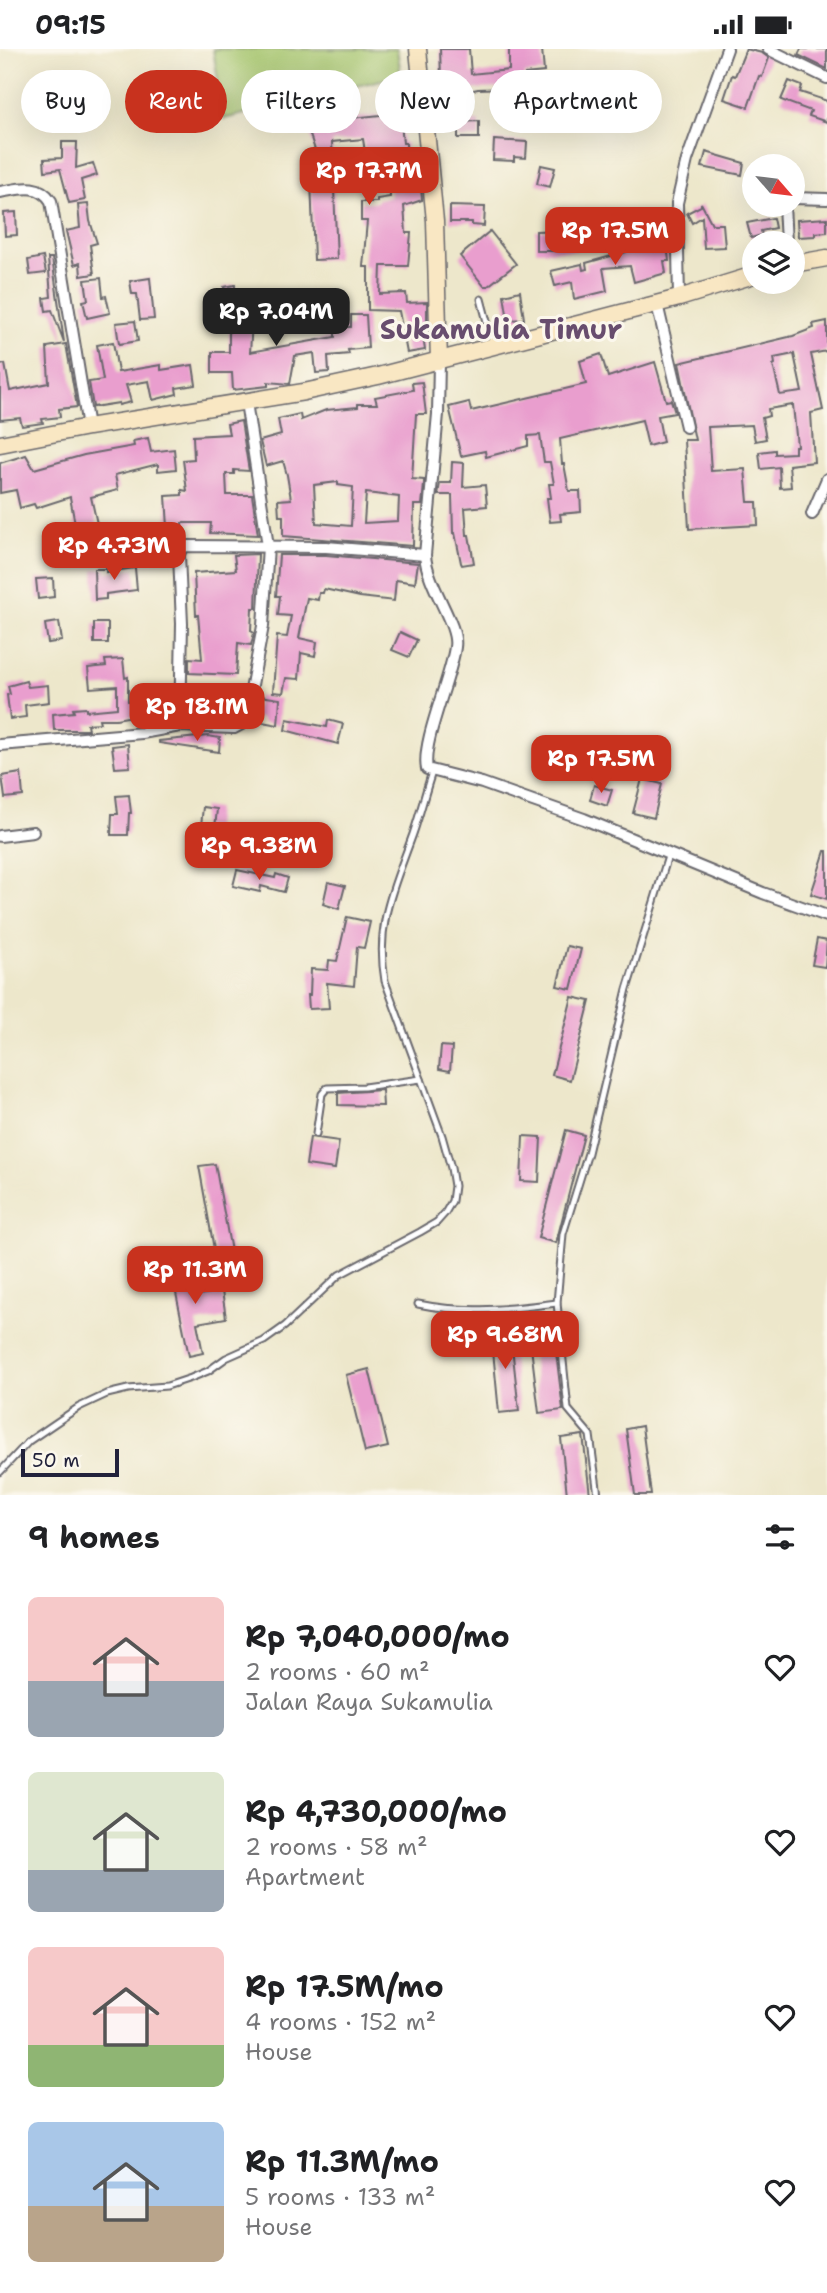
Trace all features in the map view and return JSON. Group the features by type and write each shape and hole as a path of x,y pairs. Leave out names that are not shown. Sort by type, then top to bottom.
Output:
{"main road":[{"path":"418,49 435,221 439,361"},
{"path":"805,262 827,258"},
{"path":"0,444 88,426 304,392 439,361 680,298 742,279"}],"street":[{"path":"680,298 676,226 681,183 727,49"},
{"path":"768,49 827,78"},
{"path":"0,192 33,188 47,195 51,201 63,261 88,426"},
{"path":"805,198 827,199"},
{"path":"657,304 686,427"},
{"path":"439,361 438,414 425,555 428,576 456,639 456,647 428,749 427,769 482,783 584,819 763,893 827,916"},
{"path":"0,745 142,733 180,726 234,728 245,722 263,626 268,546 246,402"},
{"path":"812,514 827,479"},
{"path":"180,726 180,551 187,547 268,546 425,555"},
{"path":"0,836 33,832"}],"lane":[{"path":"481,299 493,347"},
{"path":"0,1472 29,1441 79,1407 107,1394 136,1388 167,1386 191,1378 264,1341 285,1326 340,1275 437,1221 452,1201 454,1186 442,1136 384,981 381,947 386,908 422,809 432,772"},
{"path":"598,1495 590,1435 568,1409 557,1303 566,1223 588,1153 627,989 669,853"},
{"path":"316,1134 322,1094 327,1088 365,1087 421,1079"},
{"path":"418,1304 467,1310 505,1310 557,1303"}],"green space":[{"path":"213,49 397,49 400,70 375,70 375,81 361,85 361,70 241,70 241,115 227,118 227,70 216,70"}],"building":[{"path":"440,49 469,49 471,70 441,70"},
{"path":"509,49 542,49 544,70 509,70"},
{"path":"746,49 762,53 769,58 762,77 759,76 748,107 724,99 732,75 735,76"},
{"path":"801,49 827,49 827,69 798,55"},
{"path":"489,72 489,89 475,90 475,74"},
{"path":"789,81 802,86 800,92 827,101 827,122 809,116 811,111 781,100"},
{"path":"375,116 375,133 402,133 403,143 406,143 407,174 420,173 422,200 404,206 406,233 411,233 408,266 381,266 380,294 406,293 407,303 427,302 427,323 421,324 425,350 407,353 399,311 368,310 368,267 363,267 367,221 361,221 361,202 377,202 377,199 390,197 389,169 368,172 363,139 332,142 337,259 314,260 310,153 316,153 309,133 361,133 361,117"},
{"path":"475,121 479,121 479,138 458,138 458,133 475,133"},
{"path":"494,140 527,142 526,158 514,157 514,161 493,160"},
{"path":"62,142 77,142 76,168 93,163 97,175 81,180 85,200 69,203 60,169 45,171 44,159 62,158"},
{"path":"706,152 742,162 742,175 702,167"},
{"path":"541,165 555,168 550,187 537,184"},
{"path":"701,203 712,224 723,224 725,247 704,248 702,217 692,223 687,213 701,206"},
{"path":"88,204 97,243 90,245 94,274 81,276 80,263 74,265 66,231 80,228 78,205"},
{"path":"450,206 485,207 484,226 472,225 472,222 450,222"},
{"path":"564,210 576,211 577,251 536,251 536,231 563,230"},
{"path":"16,212 17,235 5,236 4,213"},
{"path":"773,218 775,228 749,231 747,223"},
{"path":"827,218 827,232 805,237 805,231 798,231 797,220"},
{"path":"490,231 516,264 488,286 484,286 460,256"},
{"path":"645,234 647,247 667,245 669,261 664,261 666,273 634,282 630,266 603,268 607,291 574,299 572,282 555,286 551,271 582,264 583,270 587,269 586,263 626,252 625,236"},
{"path":"43,257 46,273 30,275 28,260"},
{"path":"48,258 52,258 64,342 52,310 46,311 44,298 51,297"},
{"path":"101,278 103,297 106,296 110,313 87,318 83,301 88,300 85,280"},
{"path":"150,278 154,319 140,320 137,294 132,294 130,281"},
{"path":"235,285 235,289 246,289 246,308 253,308 250,352 335,337 335,327 351,327 351,315 366,315 368,348 348,350 349,354 328,356 329,372 316,373 314,353 295,356 290,384 268,382 268,386 233,390 232,373 212,373 212,352 229,352 229,321 224,287"},
{"path":"520,291 524,319 508,320 504,295"},
{"path":"135,321 138,341 119,344 116,323"},
{"path":"827,321 827,351 811,354 823,410 811,413 814,462 789,465 791,487 780,488 779,467 761,469 759,452 775,450 775,454 795,453 797,446 793,405 768,409 769,416 762,418 766,439 755,441 752,425 708,427 711,471 745,469 748,502 757,502 758,525 689,529 684,440 695,440 679,363 793,336 814,328 813,324","holes":["794,354 802,392 780,395 773,365 774,358"]},
{"path":"113,342 118,372 161,365 161,370 193,365 196,385 176,388 177,394 153,400 149,381 126,385 131,402 93,407 89,382 103,380 97,345"},
{"path":"66,344 77,407 59,409 60,417 42,419 43,423 22,426 20,418 0,420 0,365 5,364 10,391 49,383 47,347"},
{"path":"601,354 608,377 655,362 666,401 671,400 675,413 658,416 663,442 648,446 642,420 560,439 562,464 569,491 580,491 581,512 560,514 561,521 550,522 547,498 551,498 549,484 554,484 550,462 544,462 540,435 528,436 528,446 486,457 485,451 461,456 449,407 469,402 471,411 586,384 580,361"},
{"path":"422,382 426,414 416,414 412,479 424,480 424,484 422,505 414,505 413,546 283,536 283,516 279,516 278,500 291,499 287,475 283,461 266,466 260,441 281,435 278,419 300,414 301,420 326,410 358,407 358,404 377,404 375,397 413,390 412,383","holes":["338,482 338,485 353,487 351,526 316,523 314,485","366,493 399,497 398,521 364,523"]},
{"path":"241,421 249,471 234,470 234,474 226,474 227,495 252,495 258,535 210,533 211,523 182,523 182,527 168,527 166,496 182,495 182,490 187,491 183,460 194,459 193,436 229,434 227,424"},
{"path":"148,438 151,452 174,449 176,469 158,471 158,464 115,475 118,490 91,497 100,537 107,535 110,547 94,550 93,543 79,546 70,497 36,508 34,504 20,508 16,490 0,493 0,463 26,455 34,469 84,455 134,446 133,441"},
{"path":"452,462 464,463 463,487 485,485 487,506 465,508 467,535 474,563 462,565 453,533 452,495 438,495 440,483 451,483"},
{"path":"258,554 256,608 252,608 251,631 254,633 251,645 238,643 236,675 189,673 189,658 202,659 194,573 236,570 234,555"},
{"path":"279,555 326,555 418,563 415,583 396,580 394,601 324,589 323,593 319,593 318,600 307,598 299,638 317,642 315,656 301,653 299,679 286,678 283,693 273,692 277,636 287,637 291,616 278,615 280,596 276,596"},
{"path":"135,568 137,590 106,594 106,599 95,600 94,569 106,569 106,572"},
{"path":"53,578 54,597 38,599 36,579"},
{"path":"59,622 62,641 48,643 45,624"},
{"path":"94,623 108,623 108,643 94,643"},
{"path":"400,632 417,640 409,657 392,650"},
{"path":"123,659 125,678 128,677 128,701 153,701 152,698 173,694 172,709 116,719 99,719 100,723 87,724 88,730 54,730 53,714 74,712 73,709 86,708 86,711 117,708 117,686 90,688 88,668 106,666 105,660"},
{"path":"26,681 28,687 48,685 49,702 25,705 26,717 10,719 8,686"},
{"path":"232,692 242,694 238,717 228,715 229,708 208,707 209,693 232,695"},
{"path":"260,696 280,699 278,725 262,722 262,719 254,717"},
{"path":"287,719 327,727 328,720 343,724 338,744 285,730"},
{"path":"208,736 220,738 219,752 159,743 159,741"},
{"path":"128,744 130,767 115,768 112,746"},
{"path":"21,773 23,796 5,798 2,776"},
{"path":"642,779 662,784 654,818 633,813"},
{"path":"594,785 612,790 607,806 590,800"},
{"path":"129,795 131,813 128,835 111,835 112,814 118,814 116,796"},
{"path":"203,807 217,809 215,828 201,826"},
{"path":"827,851 827,899 811,894"},
{"path":"237,870 288,878 284,892 261,886 260,892 233,886"},
{"path":"328,882 345,886 339,909 323,904"},
{"path":"347,917 370,922 364,948 357,947 354,986 327,983 329,1008 309,1009 311,969 328,970 329,960 337,961"},
{"path":"817,939 827,941 825,967 812,965"},
{"path":"567,946 581,949 571,989 557,986"},
{"path":"572,997 590,1001 570,1080 552,1075"},
{"path":"441,1046 452,1047 450,1071 439,1069"},
{"path":"382,1090 383,1106 338,1105 338,1093"},
{"path":"566,1130 584,1135 556,1243 538,1238"},
{"path":"523,1136 541,1137 539,1182 521,1181"},
{"path":"310,1137 339,1141 335,1169 306,1165"},
{"path":"215,1164 237,1284 221,1288 199,1166"},
{"path":"183,1256 191,1296 222,1291 226,1318 197,1323 203,1353 189,1356 169,1259"},
{"path":"510,1328 519,1411 499,1413 491,1330"},
{"path":"555,1344 563,1410 539,1413 531,1347"},
{"path":"369,1369 388,1447 365,1452 346,1375"},
{"path":"642,1426 651,1495 635,1495 626,1429"},
{"path":"583,1435 590,1495 567,1495 561,1438"}],"district":[{"name":"Sukamulia Timur","path":"501,329"}]}
